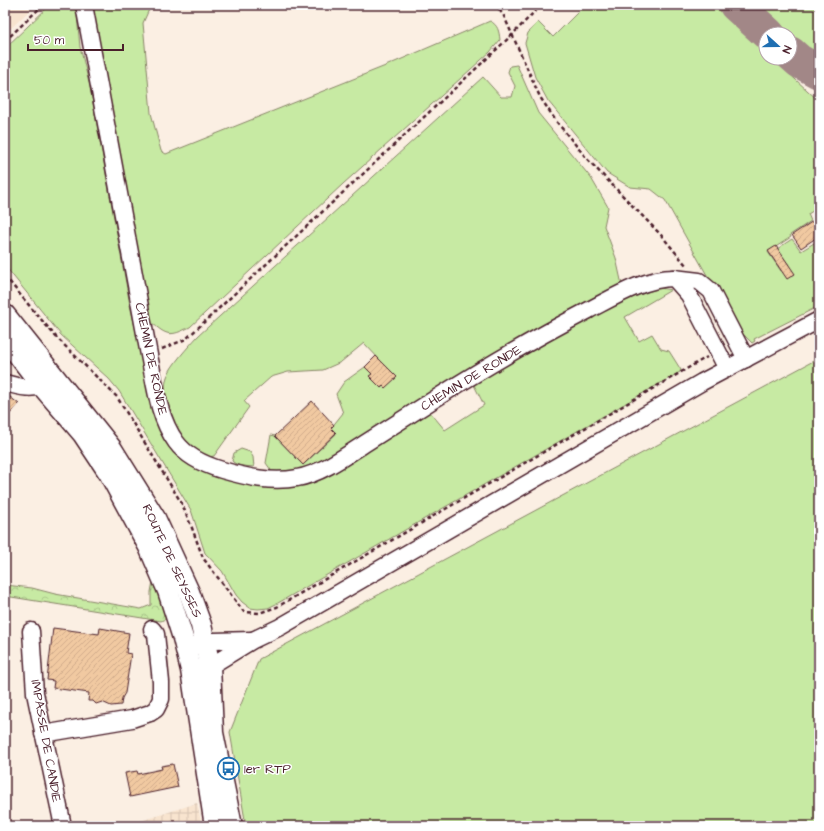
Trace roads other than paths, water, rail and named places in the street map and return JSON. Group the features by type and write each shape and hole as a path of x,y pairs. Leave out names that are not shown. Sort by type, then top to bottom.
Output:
{"main road":[{"name":"ROUTE DE SEYSSES","path":"5,315 109,473 152,553 168,592 197,646 232,826"},
{"name":"ROUTE DE SEYSSES","path":"5,338 112,449 155,518 189,592 201,625 197,646"},
{"name":"ROUTE DE SEYSSES","path":"201,668 215,826"}],"street":[{"name":"CHEMIN DE RONDE","path":"84,5 148,355 159,407 170,432 177,443 194,459 245,477 278,480 297,478 312,473 341,459 472,375 548,332 628,290 662,278 699,281 711,292 746,359"},
{"path":"674,278 689,295 727,369"},
{"path":"201,668 280,627 702,382 819,320"},
{"name":"ROUTE DE SEYSSES","path":"5,326 50,383"},
{"path":"5,383 24,388 38,388 50,383"},
{"path":"43,734 132,719 150,713 156,709 161,699 161,682 156,634 152,629"},
{"name":"IMPASSE DE CANDIE","path":"31,631 35,693 63,826"},
{"path":"197,646 214,642 253,640"},
{"name":"ROUTE DE SEYSSES","path":"201,668 208,741 226,826"}],"place":[{"name":"1er RTP","path":"228,769"}]}
